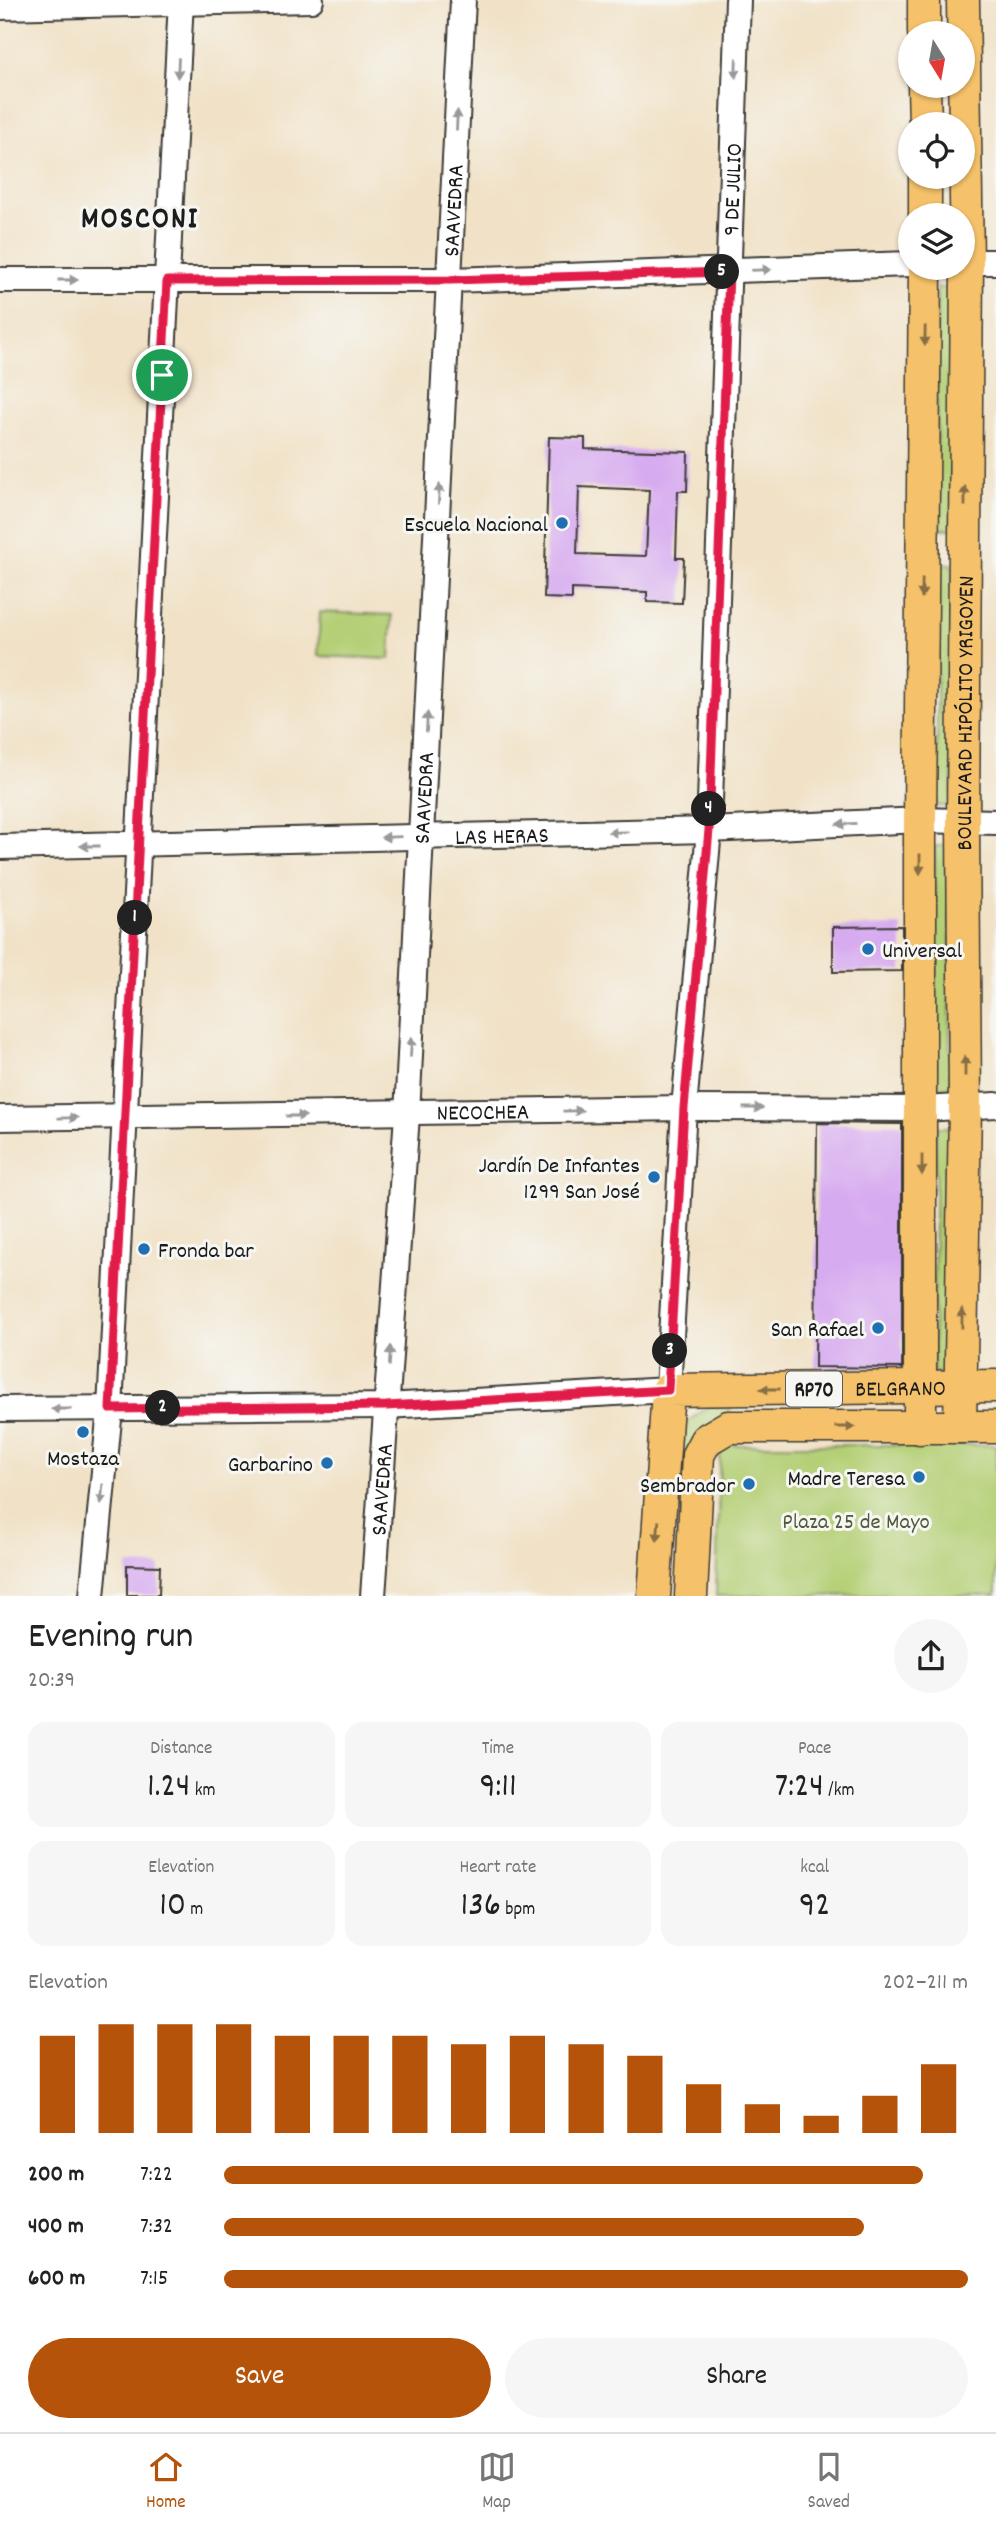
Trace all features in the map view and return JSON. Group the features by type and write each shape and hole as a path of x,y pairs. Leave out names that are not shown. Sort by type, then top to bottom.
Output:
{"main road":[{"path":"924,0 924,21"},
{"name":"BOULEVARD HIPÓLITO YRIGOYEN","path":"963,0 972,203"},
{"name":"BOULEVARD HIPÓLITO YRIGOYEN","path":"920,1428 920,820 925,280"},
{"name":"BOULEVARD HIPÓLITO YRIGOYEN","path":"960,1427 965,1105 965,545 974,280"},
{"path":"923,546 965,545"},
{"name":"RP70","path":"961,1387 996,1387"},
{"name":"BELGRANO","path":"668,1390 961,1387"},
{"name":"9 DE JULIO","path":"654,1595 668,1390"},
{"name":"BELGRANO","path":"691,1595 698,1455 706,1440 728,1427 996,1427"}],"street":[{"path":"0,7 311,0"},
{"name":"SAAVEDRA","path":"373,1595 407,1115 463,0"},
{"name":"9 DE JULIO","path":"668,1390 684,1108 709,830 738,0"},
{"path":"92,1595 110,1409 181,3"},
{"path":"0,279 450,280 898,265"},
{"name":"LAS HERAS","path":"0,846 138,845 709,830 920,820 996,822"},
{"name":"NECOCHEA","path":"0,1118 407,1115 684,1108 922,1109 996,1105"},
{"name":"BELGRANO","path":"0,1409 386,1406 668,1390"}],"green space":[{"path":"937,288 952,288 952,529 937,529"},
{"path":"937,564 952,564 952,806 937,806"},
{"path":"320,612 392,615 390,659 318,656"},
{"path":"935,846 950,846 950,1087 935,1087"},
{"path":"936,1127 952,1127 948,1373 933,1373"},
{"path":"710,1406 733,1406 688,1461 674,1469 678,1439 685,1425"},
{"name":"Plaza 25 de Mayo","path":"720,1445 996,1445 996,1595 716,1596"}],"building":[{"name":"Escuela Nacional","path":"549,437 585,438 585,449 688,452 687,491 678,491 676,558 684,558 682,603 647,602 647,592 572,589 572,599 544,598","holes":["579,487 649,490 646,556 577,554"]},
{"name":"Universal","path":"902,926 902,971 833,972 833,927"},
{"path":"817,1123 902,1124 902,1368 815,1367"},
{"path":"127,1565 160,1566 159,1595 127,1595"}],"place":[{"name":"Escuela Nacional","path":"562,523"},
{"name":"Universal","path":"868,949"},
{"name":"Jardín De Infantes 1299 San José","path":"654,1177"},
{"name":"Fronda bar","path":"144,1249"},
{"name":"San Rafael","path":"878,1328"},
{"name":"Mostaza","path":"83,1432"},
{"name":"Garbarino","path":"327,1463"},
{"name":"Madre Teresa","path":"919,1477"},
{"name":"Sembrador","path":"749,1484"}],"district":[{"name":"MOSCONI","path":"140,217"}],"route":[{"path":"729,272 709,830 684,1108 668,1390 386,1406 110,1409 162,375 167,281 450,280 729,272"}]}
